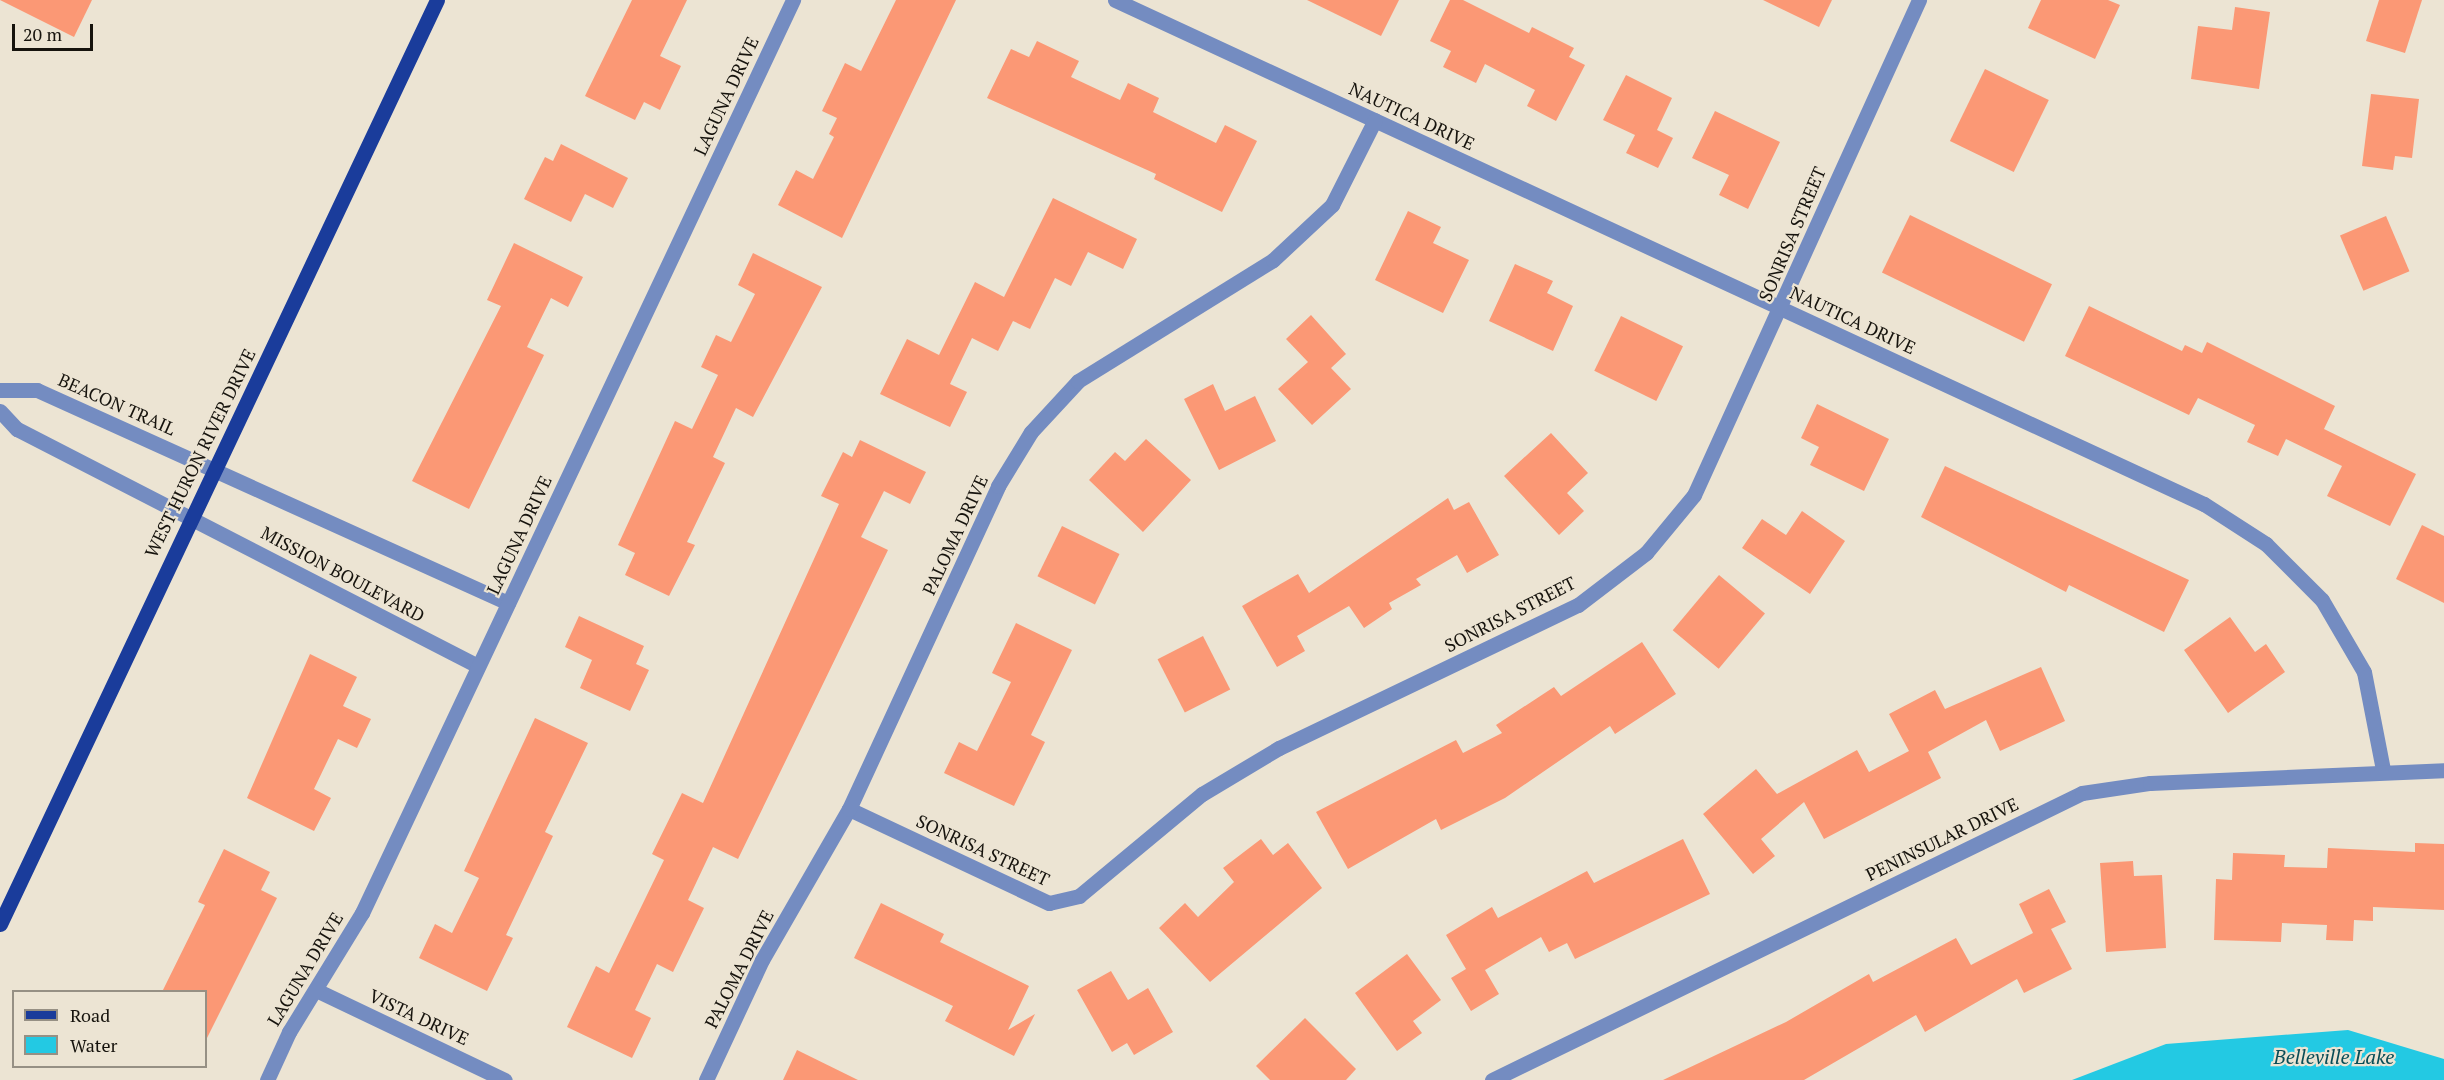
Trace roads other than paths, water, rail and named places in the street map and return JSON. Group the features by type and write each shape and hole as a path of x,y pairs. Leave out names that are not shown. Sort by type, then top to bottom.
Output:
{"main road":[{"name":"WEST HURON RIVER DRIVE","path":"0,924 436,0"}],"street":[{"name":"LAGUNA DRIVE","path":"267,1080 316,990 362,913 793,0"},
{"name":"NAUTICA DRIVE","path":"1115,0 2204,504 2266,544 2322,600 2364,672 2383,770"},
{"name":"SONRISA STREET","path":"849,809 1049,903 1079,896 1202,794 1259,759 1578,605 1646,553 1694,495 1781,309 1919,0"},
{"name":"PALOMA DRIVE","path":"706,1080 762,960 849,809 999,486 1031,432 1078,381 1273,260 1332,205 1375,120"},
{"name":"BEACON TRAIL","path":"0,390 37,390 216,467"},
{"path":"0,411 16,429 191,517"},
{"path":"216,467 508,603"},
{"name":"MISSION BOULEVARD","path":"191,517 478,666"},
{"name":"PENINSULAR DRIVE","path":"1492,1080 2082,793 2150,783 2383,770 2444,770"},
{"name":"VISTA DRIVE","path":"316,990 505,1080"}],"water":[{"name":"Belleville Lake","path":"2348,1030 2444,1059 2444,1080 2072,1080 2166,1044"}]}
